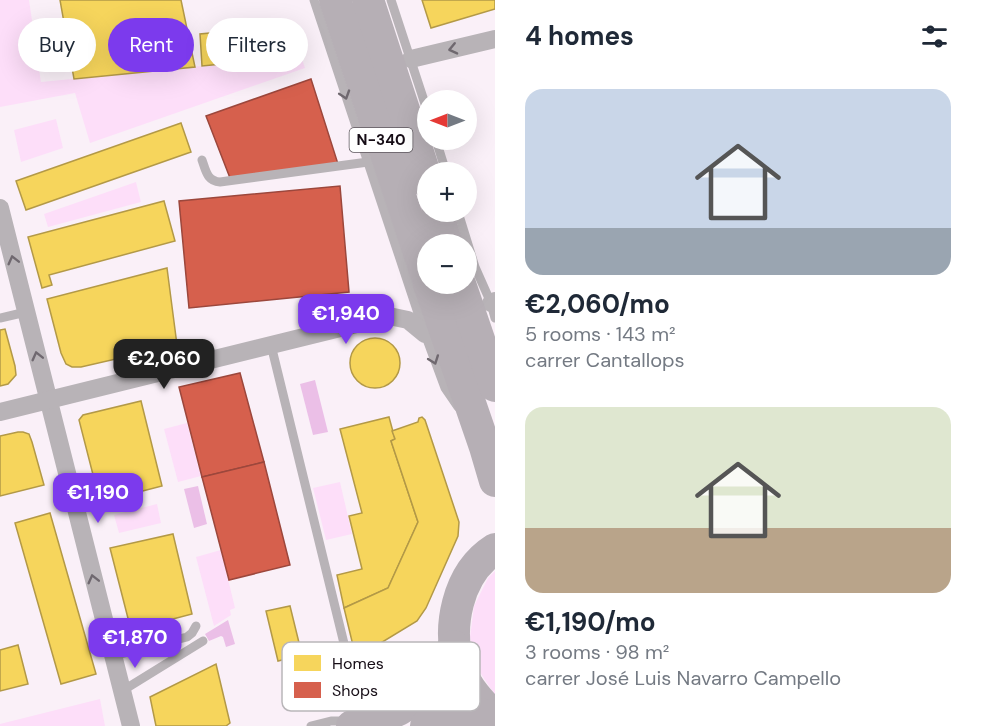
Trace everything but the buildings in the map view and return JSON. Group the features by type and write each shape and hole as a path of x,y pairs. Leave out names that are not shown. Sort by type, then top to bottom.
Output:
{"highway":[{"name":"N-340","path":"335,0 417,249"},
{"name":"N-340","path":"368,0 421,162"},
{"name":"N-340","path":"432,294 495,481"},
{"path":"463,294 495,386"},
{"path":"454,642 455,610 468,578 492,546"},
{"path":"480,702 495,717"},
{"path":"362,722 393,711"},
{"path":"426,726 470,712 495,717"}],"street":[{"path":"411,59 495,39"},
{"path":"0,208 130,726"},
{"path":"0,412 389,316 408,320 425,334"}],"lane":[{"path":"314,0 445,388 485,447"},
{"path":"391,0 421,90"},
{"path":"201,160 210,179 220,182 368,162"},
{"path":"461,222 475,267 494,307"},
{"path":"0,318 26,312"},
{"path":"271,345 344,642"},
{"path":"113,656 187,638 196,626"},
{"path":"122,691 203,641"},
{"path":"311,726 331,721 362,722"}],"shaded area":[{"path":"0,0 29,0 32,18 18,18 18,72 40,72 41,82 141,72 194,72 194,67 206,66 206,72 294,72 90,143 75,93 0,107"},
{"path":"56,119 63,148 21,162 14,130"},
{"path":"136,182 141,202 48,227 44,214"},
{"path":"315,380 328,432 313,435 300,384"},
{"path":"187,423 201,476 178,482 164,429"},
{"path":"340,482 352,534 326,540 313,488"},
{"path":"198,486 207,524 194,528 184,489"},
{"path":"157,504 161,523 119,533 114,515"},
{"path":"221,550 235,608 230,610 231,615 214,626 196,557"},
{"path":"495,571 495,695 480,672 480,642 471,642 470,637 474,606 488,578"},
{"path":"228,620 235,644 226,647 221,636 209,641 205,634"},
{"path":"100,699 105,726 0,726 0,724"}]}
